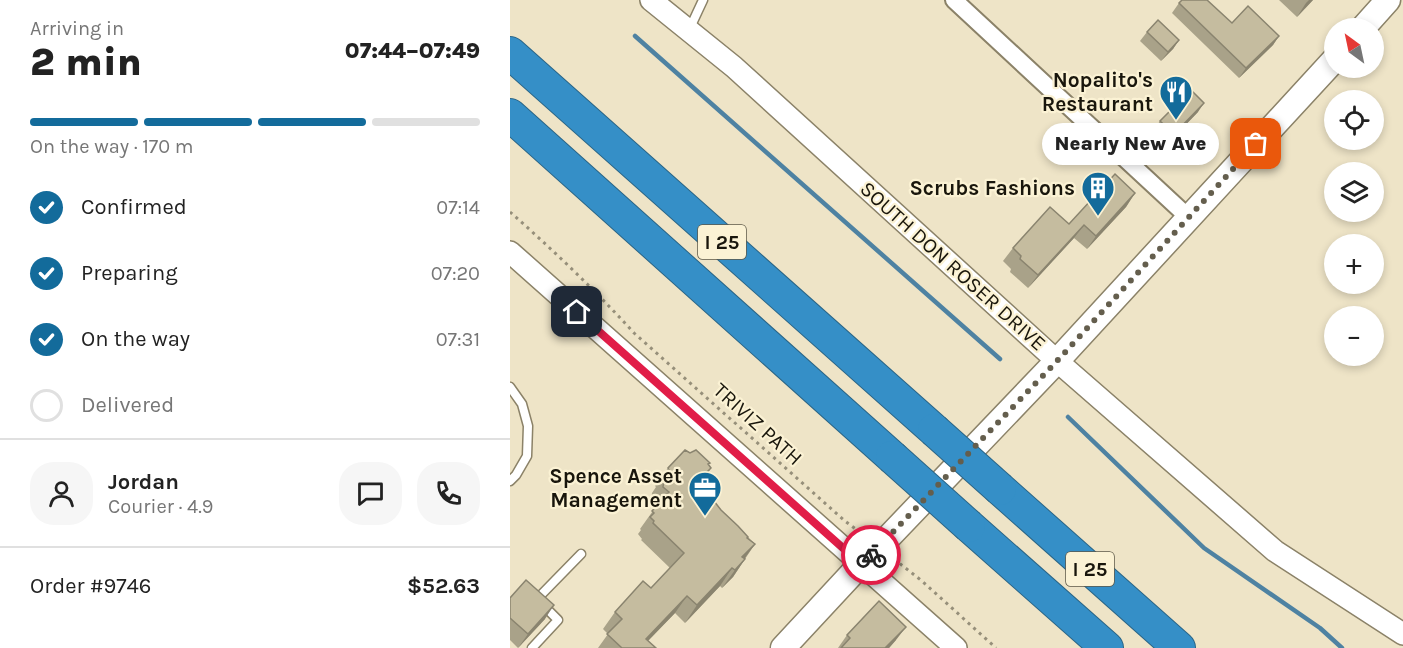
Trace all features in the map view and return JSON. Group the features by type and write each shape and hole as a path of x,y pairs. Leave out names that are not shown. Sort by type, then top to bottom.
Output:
{"highway":[{"name":"I 25","path":"510,53 1179,648"},
{"name":"I 25","path":"510,115 1107,648"}],"main road":[{"path":"1371,18 1384,1"},
{"path":"783,648 1057,361 1324,71"}],"street":[{"name":"SOUTH DON ROSER DRIVE","path":"651,0 734,67 1057,361 1275,551 1403,634"},
{"path":"954,0 1188,217"},
{"path":"510,252 953,647"}],"lane":[{"path":"689,30 703,0"},
{"path":"510,387 522,404 528,426 527,456 510,481"},
{"path":"532,648 558,620 537,599 581,554"}],"path":[{"name":"TRIVIZ PATH","path":"510,212 561,257 633,333 845,521 922,581 996,648"}],"building":[{"path":"1182,0 1207,0 1232,23 1248,6 1279,36 1246,68 1179,3"},
{"path":"1158,20 1179,40 1168,52 1147,32"},
{"name":"Nopalito's Restaurant","path":"1191,90 1204,103 1174,134 1160,121"},
{"path":"1115,174 1135,193 1096,236 1084,225 1038,275 1020,259 1021,256 1013,248 1050,207 1069,224"},
{"path":"685,450 690,453 696,450 710,463 708,464 711,468 704,475 707,477 696,489 714,501 755,544 742,557 745,559 735,570 732,568 697,605 687,596 646,639 656,648 622,648 607,634 622,619 615,612 643,581 651,588 684,553 653,523 650,517 654,513 652,511 669,492 663,487 668,468"},
{"path":"526,580 554,605 528,634 510,618 510,598"},
{"path":"879,601 906,627 885,648 841,648 850,638 847,635"}],"waterway":[{"path":"635,36 1000,359"},
{"path":"1068,417 1204,548 1320,628 1342,648"}],"way so far":[{"path":"871,555 1057,361 1256,144"}],"place":[{"name":"Nopalito's Restaurant","path":"1176,121"},
{"name":"Nearly New Ave","path":"1256,144"},
{"name":"Scrubs Fashions","path":"1098,217"},
{"name":"Spence Asset Management","path":"705,517"}],"route":[{"path":"577,312 861,564 871,555"}]}
